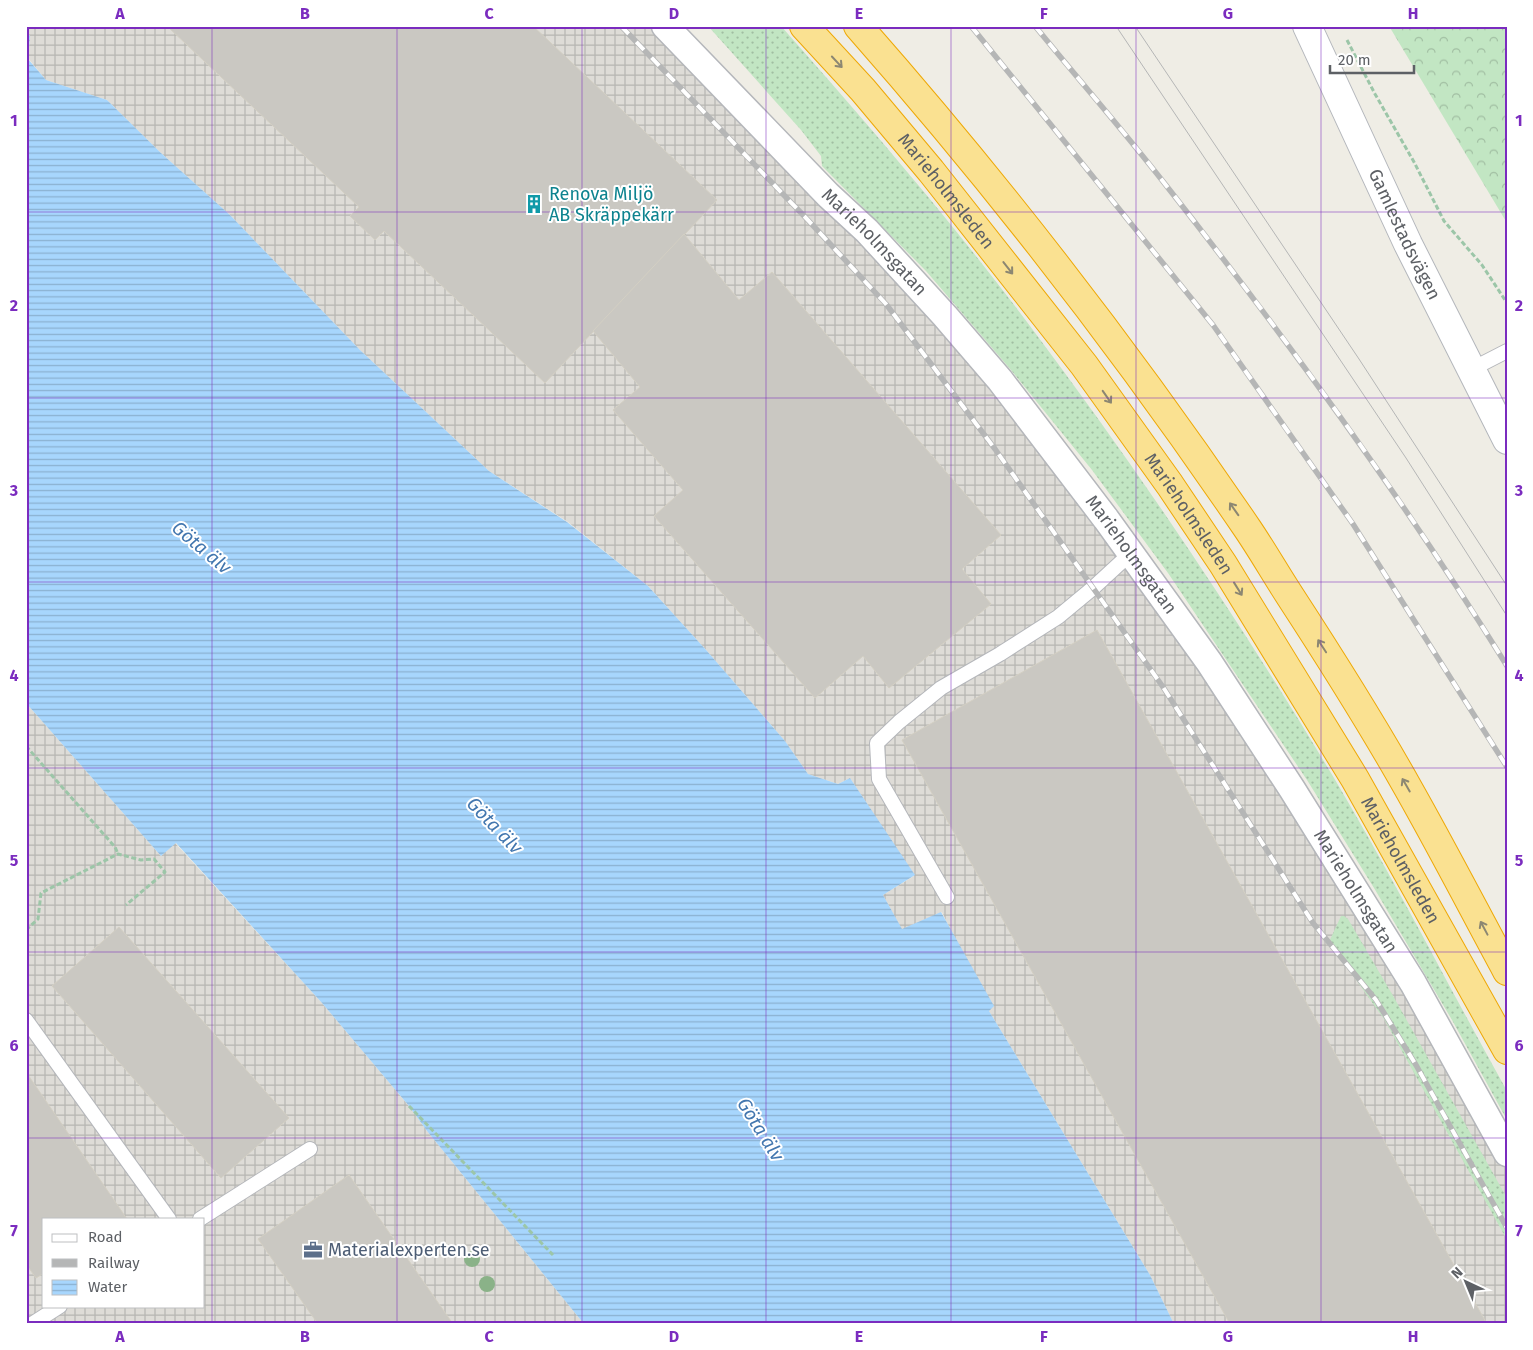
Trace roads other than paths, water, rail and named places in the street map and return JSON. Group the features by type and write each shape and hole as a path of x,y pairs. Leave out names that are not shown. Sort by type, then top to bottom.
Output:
{"highway":[{"name":"Marieholmsleden","path":"804,26 863,90 944,187 1084,365 1170,485 1222,564 1355,779 1507,1050"},
{"path":"858,26 982,170 1080,296 1197,456 1248,530 1332,661 1408,787 1507,971"}],"street":[{"name":"Marieholmsgatan","path":"665,26 828,195 866,231 945,316 1000,380 1106,518 1209,662 1292,789 1413,983 1507,1153"},
{"name":"Gamlestadsvägen","path":"1307,26 1408,244 1507,440"}],"lane":[{"path":"1470,370 1507,352"},
{"path":"948,897 879,780 877,743 899,722 941,688 1000,654 1058,617 1131,553"},
{"path":"26,1020 168,1218"},
{"path":"202,1218 310,1149"},
{"path":"32,1324 57,1308"}],"water":[{"name":"Göta älv","path":"26,32 30,36 28,59 46,80 107,100 161,153 230,215 360,350 489,471 567,522 648,586 785,741 808,774 838,784 850,778 915,875 883,895 902,929 941,912 994,1006 989,1011 1150,1275 1174,1324 584,1324 427,1131 409,1106 322,1003 176,843 161,856 26,703"}],"tram line":[{"path":"1116,26 1406,458 1507,616"},
{"path":"1135,26 1359,359 1507,586"}],"railway":[{"path":"621,26 886,304 995,449 1163,687 1313,923 1376,1000 1416,1065 1507,1228"},
{"path":"971,26 1213,325 1353,524 1507,767"},
{"path":"1035,26 1149,164 1299,360 1427,542 1507,666"}],"place":[{"name":"Renova Miljö AB Skräppekärr","path":"534,204"},
{"name":"Materialexperten.se","path":"313,1250"}]}
